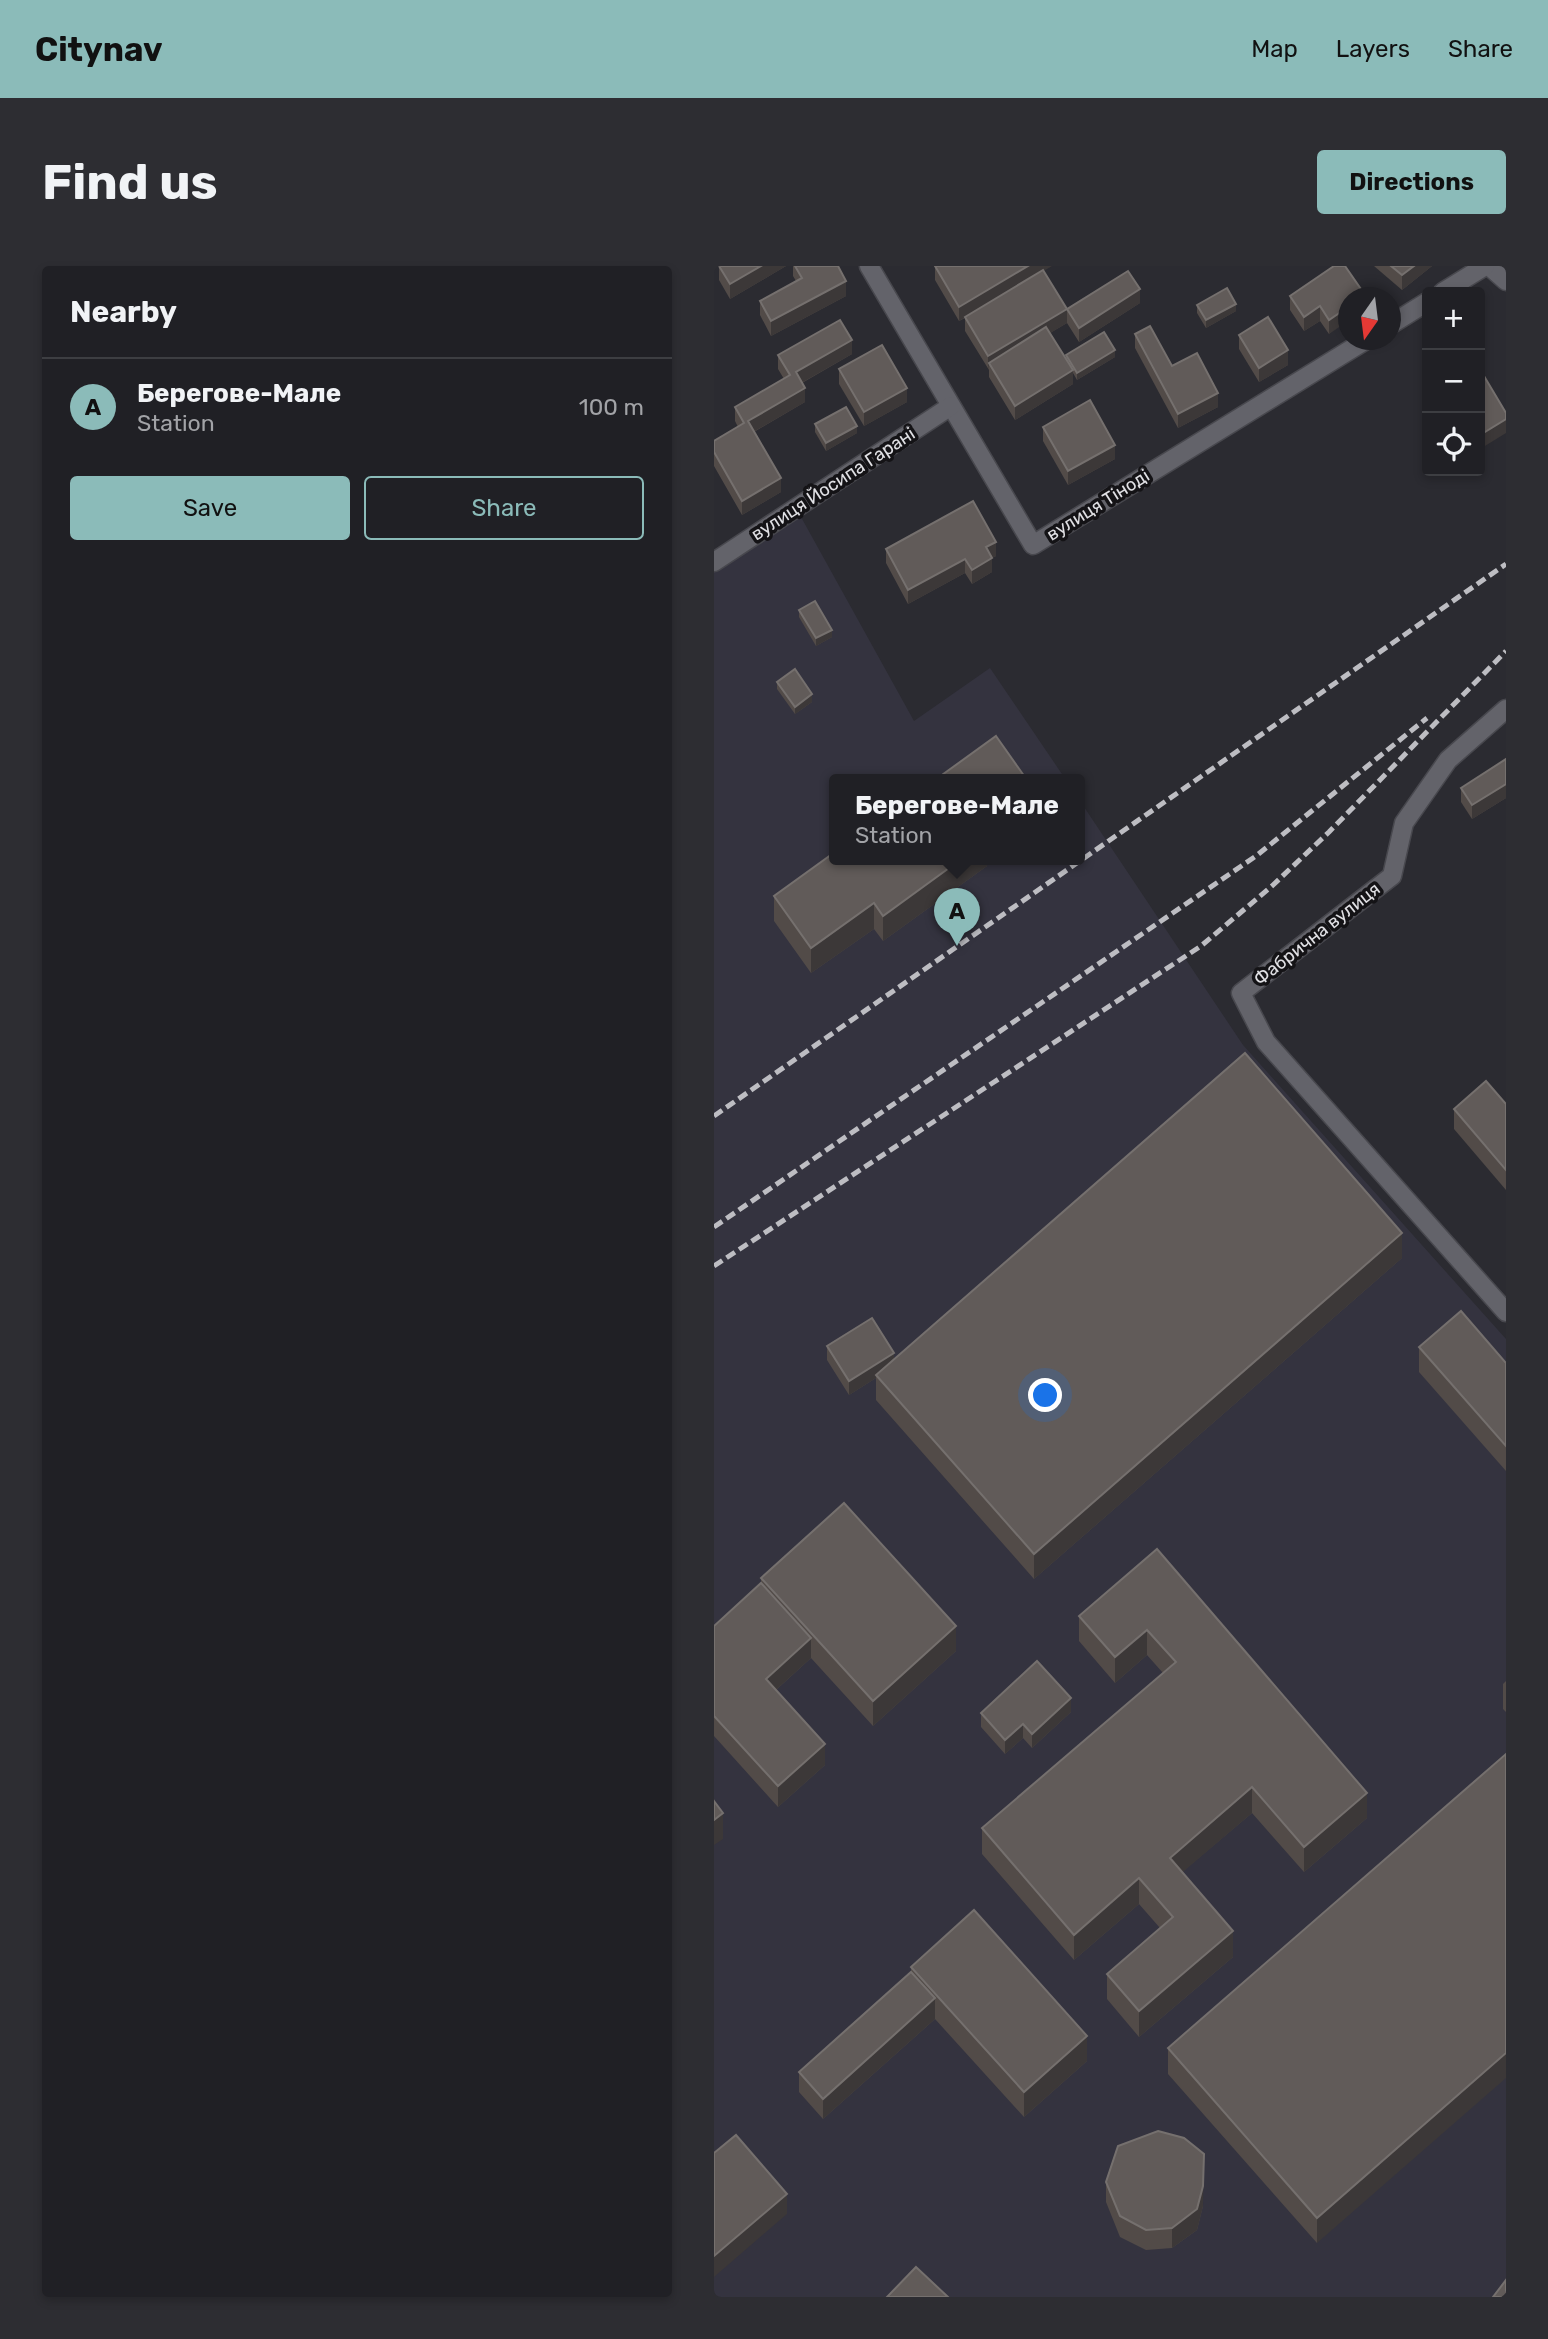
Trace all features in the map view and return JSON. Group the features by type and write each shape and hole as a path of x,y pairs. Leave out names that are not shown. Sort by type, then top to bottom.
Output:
{"street":[{"name":"вулиця Тіноді","path":"869,266 1033,545 1350,350"},
{"path":"1451,287 1487,266 1506,281"},
{"path":"1401,318 1422,305"},
{"name":"вулиця Йосипа Гарані","path":"714,562 951,406"},
{"name":"Фабрична вулиця","path":"1506,709 1448,760 1404,823 1392,876 1241,993 1266,1042 1506,1312"}],"shaded area":[{"path":"796,508 914,721 990,668 1062,774 829,774 829,865 1085,865 1085,808 1243,1045 1506,1339 1506,2297 714,2297 714,562"}],"building":[{"path":"719,266 761,266 730,284"},
{"path":"795,266 838,266 846,281 771,321 760,301 802,278"},
{"path":"935,266 1028,266 959,307"},
{"path":"1334,266 1345,266 1359,287 1338,287 1338,314 1329,320 1320,306 1304,317 1290,296"},
{"path":"1391,266 1414,266 1402,275"},
{"path":"1043,270 1067,309 988,356 965,317"},
{"path":"1128,271 1140,289 1079,328 1067,309"},
{"path":"1227,288 1236,304 1206,320 1197,305"},
{"path":"1268,317 1288,350 1259,368 1239,335"},
{"path":"840,320 852,340 796,372 805,388 748,421 781,478 742,501 714,452 714,441 744,423 735,407 790,375 778,355"},
{"path":"1150,326 1172,366 1197,353 1218,393 1178,414 1135,334"},
{"path":"1046,327 1073,370 1015,406 989,363"},
{"path":"1104,332 1115,350 1077,373 1066,355"},
{"path":"882,345 907,388 864,412 839,369"},
{"path":"1485,378 1506,413 1506,419 1485,432"},
{"path":"1090,400 1115,445 1068,471 1043,427"},
{"path":"846,407 857,426 826,443 815,424"},
{"path":"973,501 996,542 986,547 992,558 972,570 965,559 908,590 886,549"},
{"path":"815,601 832,630 816,638 799,610"},
{"path":"795,669 812,694 795,707 777,682"},
{"path":"996,736 1023,774 943,774"},
{"path":"1506,759 1506,784 1472,805 1461,788"},
{"path":"829,856 829,865 953,865 883,916 874,903 811,948 774,896"},
{"path":"1245,1053 1402,1233 1034,1554 876,1375"},
{"path":"1486,1081 1506,1104 1506,1170 1454,1109"},
{"path":"1461,1311 1506,1363 1506,1446 1419,1347"},
{"path":"872,1318 894,1353 849,1381 827,1346"},
{"path":"844,1503 956,1626 873,1701 761,1578"},
{"path":"1157,1549 1367,1793 1304,1847 1252,1787 1170,1858 1233,1931 1139,2011 1107,1974 1173,1917 1139,1878 1074,1935 982,1828 1176,1662 1147,1630 1115,1657 1079,1616"},
{"path":"761,1583 811,1638 766,1679 825,1744 778,1786 714,1716 714,1626"},
{"path":"1037,1661 1071,1698 1032,1734 1023,1724 1005,1740 981,1713"},
{"path":"1506,1754 1506,2053 1317,2218 1168,2048"},
{"path":"714,1801 723,1813 714,1820"},
{"path":"974,1910 1087,2036 1024,2092 911,1967"},
{"path":"911,1972 935,1998 823,2099 799,2072"},
{"path":"1158,2131 1184,2138 1204,2154 1203,2186 1197,2209 1172,2228 1146,2230 1120,2216 1106,2182 1118,2146"},
{"path":"736,2135 787,2194 714,2256 714,2153"},
{"path":"916,2267 948,2297 887,2297"},
{"path":"1506,2280 1506,2297 1493,2297"}],"railway":[{"path":"1085,857 1506,564"},
{"path":"714,1266 1201,946 1272,886 1329,832 1506,651"},
{"path":"714,1227 1256,856 1427,718"},
{"path":"714,1116 1074,865"}],"place":[{"name":"Берегове-Мале","path":"957,946"}]}
